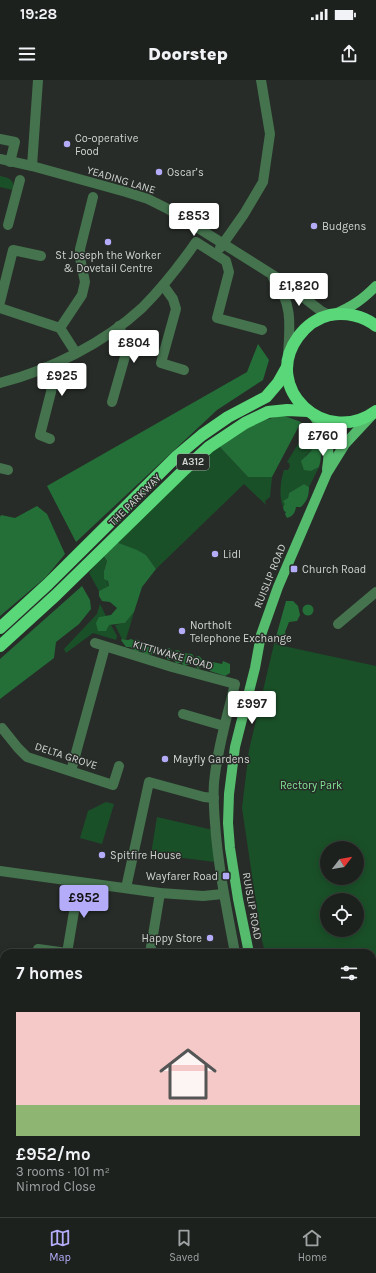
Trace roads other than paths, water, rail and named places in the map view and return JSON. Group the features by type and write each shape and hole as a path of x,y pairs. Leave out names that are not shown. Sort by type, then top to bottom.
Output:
{"highway":[{"path":"332,315 346,314 360,317 376,326"},
{"name":"A312","path":"332,315 314,321 302,330 293,343 288,362 288,377 293,392 299,402 310,413 324,420 335,423 349,423 363,419 376,411"},
{"name":"THE PARKWAY","path":"0,628 48,584 177,456 202,435 228,417 270,393 278,383 288,362"},
{"name":"THE PARKWAY","path":"0,646 56,595 209,447 245,423 268,412 287,410 310,413"}],"main road":[{"path":"332,315 354,305 376,286"},
{"name":"RUISLIP ROAD","path":"247,949 238,899 229,830 229,794 235,747 255,668 262,632 278,587 327,473 345,444 376,411"},
{"name":"RUISLIP ROAD","path":"310,413 324,430 328,445 327,473"}],"street":[{"path":"32,166 38,80"},
{"path":"216,255 223,242 244,214 264,182 270,134 261,80"},
{"path":"0,138 15,142 10,162"},
{"name":"YEADING LANE","path":"0,159 32,166 148,199 168,209 223,242 284,282 321,311 332,315"},
{"path":"8,225 20,180"},
{"path":"60,328 82,295 85,282 80,249 92,197"},
{"path":"0,383 17,379 46,368 76,353 119,326 141,308 163,285 183,261 196,242 226,261 229,272 217,318 262,330"},
{"path":"0,302 13,250 41,256"},
{"name":"YEADING LANE","path":"267,271 280,286 288,304 290,323 288,362"},
{"path":"163,285 173,299 176,309 161,363 184,370"},
{"path":"0,308 60,328 76,353"},
{"path":"112,402 126,353 126,344 119,326"},
{"path":"46,368 52,385 52,392 40,435 50,439"},
{"path":"338,624 376,592"},
{"name":"KITTIWAKE ROAD","path":"72,771 100,645 235,684 224,726"},
{"path":"183,714 224,726 214,783 214,798 218,858 234,949"},
{"name":"DELTA GROVE","path":"2,728 27,757 113,785 119,766"},
{"path":"221,743 235,747"},
{"path":"126,888 149,782 204,797 214,798"},
{"path":"0,871 160,893 203,896 224,894"},
{"path":"68,949 79,882"},
{"path":"151,949 160,893"}],"place":[{"name":"Co-operative Food","path":"67,144"},
{"name":"Oscar’s","path":"159,172"},
{"name":"Budgens","path":"314,226"},
{"name":"St Joseph the Worker & Dovetail Centre","path":"108,242"},
{"name":"Lidl","path":"215,554"},
{"name":"Church Road","path":"294,569"},
{"name":"Northolt Telephone Exchange","path":"182,631"},
{"name":"Mayfly Gardens","path":"165,759"},
{"name":"Spitfire House","path":"102,855"},
{"name":"Wayfarer Road","path":"226,876"},
{"name":"Happy Store","path":"210,938"}],"park label":[{"name":"Rectory Park","path":"311,785"}]}
